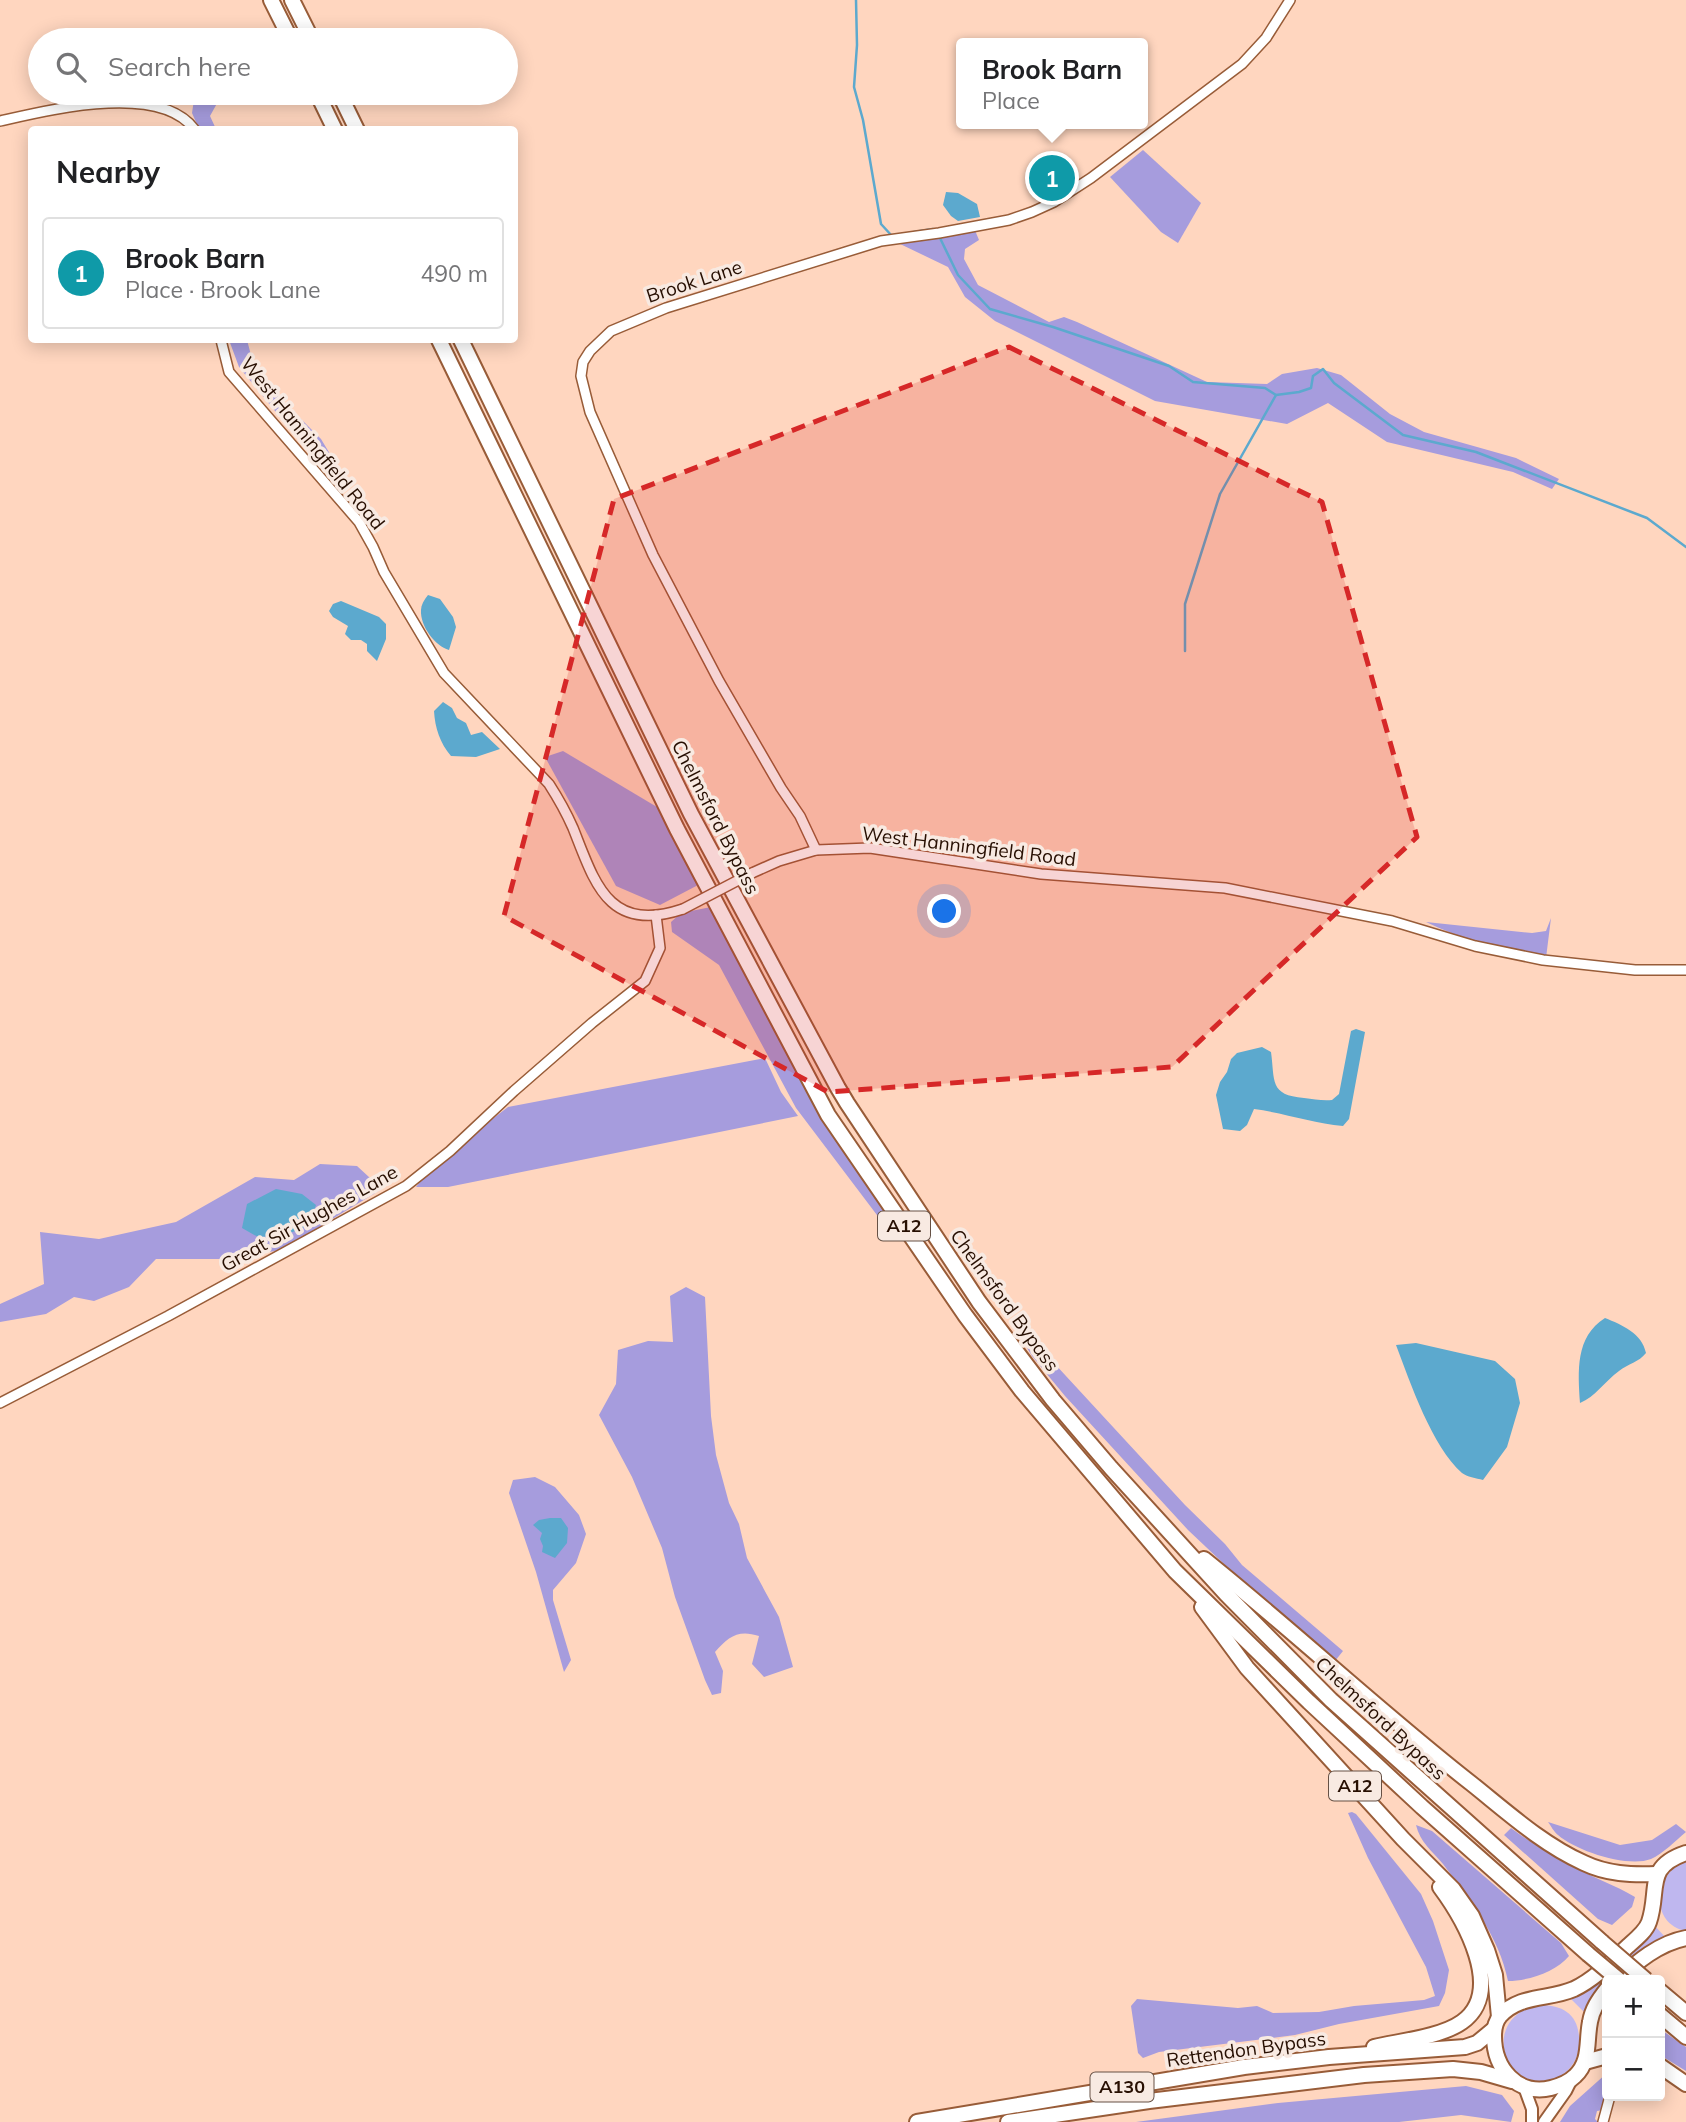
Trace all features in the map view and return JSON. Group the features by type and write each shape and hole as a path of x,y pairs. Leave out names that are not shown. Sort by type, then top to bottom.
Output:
{"highway":[{"path":"271,0 285,28"},
{"path":"292,0 306,28"},
{"path":"323,105 333,126"},
{"path":"345,105 355,126"},
{"name":"Chelmsford Bypass","path":"440,343 677,829 828,1115 965,1315 1022,1391 1175,1571 1422,1807 1612,1975"},
{"name":"Chelmsford Bypass","path":"462,343 691,814 847,1103 979,1302 1060,1409 1226,1594 1331,1700 1640,1975"},
{"name":"A12","path":"1170,1532 1236,1585 1419,1743 1537,1835 1595,1867 1615,1873 1657,1874"},
{"name":"A12","path":"1175,1571 1247,1668 1403,1839 1453,1889 1472,1916 1487,1950 1495,1975 1497,2023"},
{"name":"A12","path":"1329,2057 1450,2028 1463,2022 1480,1995 1481,1980 1466,1929 1448,1898 1403,1839"},
{"path":"1657,1874 1675,1857 1686,1853"},
{"name":"Rettendon Bypass","path":"917,2122 1178,2078 1329,2057 1465,2048 1477,2043 1516,2004 1531,1998 1572,1990 1588,1981 1627,1947 1649,1923 1657,1874"},
{"path":"1624,1975 1647,1955 1676,1940 1686,1938"},
{"path":"1665,1995 1686,2013"},
{"path":"1572,2079 1586,2062 1590,2018 1602,1996"},
{"path":"1665,2019 1686,2037"},
{"path":"1497,2023 1494,2047 1499,2064 1518,2084"},
{"path":"1586,2062 1602,2057"},
{"name":"Rettendon Bypass","path":"1008,2122 1149,2101 1364,2075 1453,2069 1481,2072 1518,2084 1546,2089 1572,2079"},
{"path":"1665,2069 1686,2084"}],"street":[{"name":"Brook Lane","path":"816,850 800,816 719,681 653,555 590,412 581,376 583,362 590,351 611,331 666,308 881,241 1009,220 1054,202 1091,178 1242,64 1266,38 1290,0"},
{"path":"0,121 89,105"},
{"path":"152,105 178,114 191,126"},
{"name":"West Hanningfield Road","path":"221,343 229,372 359,522 409,616 444,673 549,784 560,801 591,874 602,893 614,905 643,915 668,914 779,861 816,850 870,848 1041,874 1224,888 1392,920 1475,946 1543,960 1636,970 1686,970"},
{"name":"Great Sir Hughes Lane","path":"0,1403 406,1186 450,1151 592,1023 645,981 660,948 656,915"},
{"path":"1544,2122 1572,2079"},
{"path":"1518,2084 1532,2109 1532,2122"},
{"path":"1603,2122 1609,2101"}],"highlighted area":[{"path":"1009,347 1322,502 1417,837 1172,1067 828,1092 504,916 614,499"}],"shaded area":[{"path":"193,105 216,105 210,116 215,126 198,126 192,113"},
{"path":"1143,150 1201,203 1178,243 1161,232 1110,177"},
{"path":"974,228 979,240 965,249 964,259 978,285 1049,322 1064,317 1207,382 1267,384 1282,374 1317,368 1341,375 1390,414 1424,432 1516,458 1559,479 1552,489 1513,472 1387,442 1328,403 1287,424 1155,401 995,321 965,297 948,267 896,242"},
{"path":"230,343 248,343 256,374 321,439 333,459 330,471 293,433 239,367"},
{"path":"563,751 662,810 700,884 660,905 616,886 545,757"},
{"path":"711,907 817,1107 886,1213 886,1227 796,1108 719,965 672,932 671,922 681,913"},
{"path":"1551,918 1546,958 1470,939 1426,922 1532,933 1546,931"},
{"path":"765,1058 781,1092 798,1116 448,1187 416,1187 434,1164 508,1107"},
{"path":"320,1164 357,1166 382,1189 281,1250 228,1259 156,1259 129,1287 94,1301 74,1297 46,1314 0,1322 0,1304 44,1284 40,1232 99,1239 176,1222 255,1177 294,1180"},
{"path":"686,1287 705,1297 711,1416 716,1455 729,1503 739,1524 747,1558 779,1617 793,1667 764,1677 752,1664 759,1636 739,1634 724,1642 715,1652 723,1671 721,1693 712,1695 675,1597 662,1548 632,1477 599,1415 616,1384 618,1350 648,1341 673,1342 670,1296"},
{"path":"1018,1324 1242,1565 1343,1651 1335,1661 1188,1530 1065,1396 1032,1356 1014,1327"},
{"path":"535,1477 555,1487 579,1515 586,1534 576,1563 553,1590 553,1600 571,1660 564,1672 536,1572 509,1493 513,1480"},
{"path":"1352,1812 1421,1894 1449,1970 1445,1993 1439,2006 1295,2035 1159,2052 1143,2058 1138,2053 1131,2006 1137,1999 1238,2008 1257,2006 1273,2013 1319,2012 1424,2000 1435,1996 1426,1967 1368,1858 1348,1813"},
{"path":"1548,1822 1620,1845 1652,1840 1676,1824 1686,1832 1656,1857 1629,1861 1616,1860 1577,1847 1558,1835"},
{"path":"1416,1825 1432,1831 1561,1943 1569,1956 1557,1967 1541,1974 1508,1981 1491,1934 1463,1891 1423,1841"},
{"path":"1511,1828 1558,1858 1635,1897 1632,1907 1612,1925 1598,1919 1504,1835"},
{"path":"1686,1861 1686,1931 1666,1919 1660,1898 1667,1876 1675,1867"},
{"path":"1654,1925 1666,1938 1642,1952 1613,1975 1602,1975 1602,1987 1585,2013 1569,1997 1628,1955"},
{"path":"1537,2005 1556,2007 1569,2014 1579,2036 1577,2055 1570,2068 1559,2077 1542,2082 1526,2079 1514,2070 1506,2057 1504,2042 1507,2027 1518,2014"},
{"path":"1665,2032 1686,2047 1686,2071 1665,2058"},
{"path":"1602,2077 1602,2101 1606,2101 1603,2110 1597,2111 1595,2119 1598,2122 1560,2122 1570,2106"},
{"path":"1466,2086 1502,2095 1514,2111 1511,2122 1461,2115 1399,2122 1136,2122 1278,2103"}],"water":[{"path":"946,192 958,193 977,204 980,217 958,221 951,216 943,205"},
{"path":"428,595 440,599 453,617 456,627 449,650 434,640 423,622 421,608"},
{"path":"341,601 379,617 386,624 386,639 377,661 367,651 367,644 361,640 351,640 345,634 348,626 333,617 329,611 333,604"},
{"path":"443,702 452,708 457,718 466,723 471,735 482,732 500,749 476,757 451,756 441,741 434,711"},
{"path":"1356,1029 1365,1032 1349,1119 1343,1126 1254,1109 1247,1125 1240,1131 1223,1129 1216,1095 1231,1059 1237,1053 1262,1047 1271,1052 1274,1079 1279,1090 1293,1096 1332,1100 1339,1094 1351,1031"},
{"path":"276,1189 302,1194 316,1205 309,1224 281,1236 258,1237 242,1228 247,1204"},
{"path":"1605,1318 1636,1335 1646,1353 1580,1403 1579,1367 1583,1345 1595,1326"},
{"path":"1416,1343 1495,1361 1515,1379 1520,1403 1507,1447 1483,1480 1462,1473 1451,1462 1432,1431 1396,1345"},
{"path":"561,1518 568,1528 567,1543 555,1558 542,1552 542,1533 533,1525 539,1520"}],"waterway":[{"path":"856,0 854,87 863,120 881,224 894,236"},
{"path":"914,232 935,231"},
{"path":"939,236 958,275 990,309 1169,366 1193,382 1265,388 1276,395 1311,388 1313,376 1323,369 1334,383 1403,435 1476,452 1647,518 1686,547"},
{"path":"1185,651 1185,604 1220,494 1276,395"}],"place":[{"name":"Brook Barn","path":"1052,178"}]}
